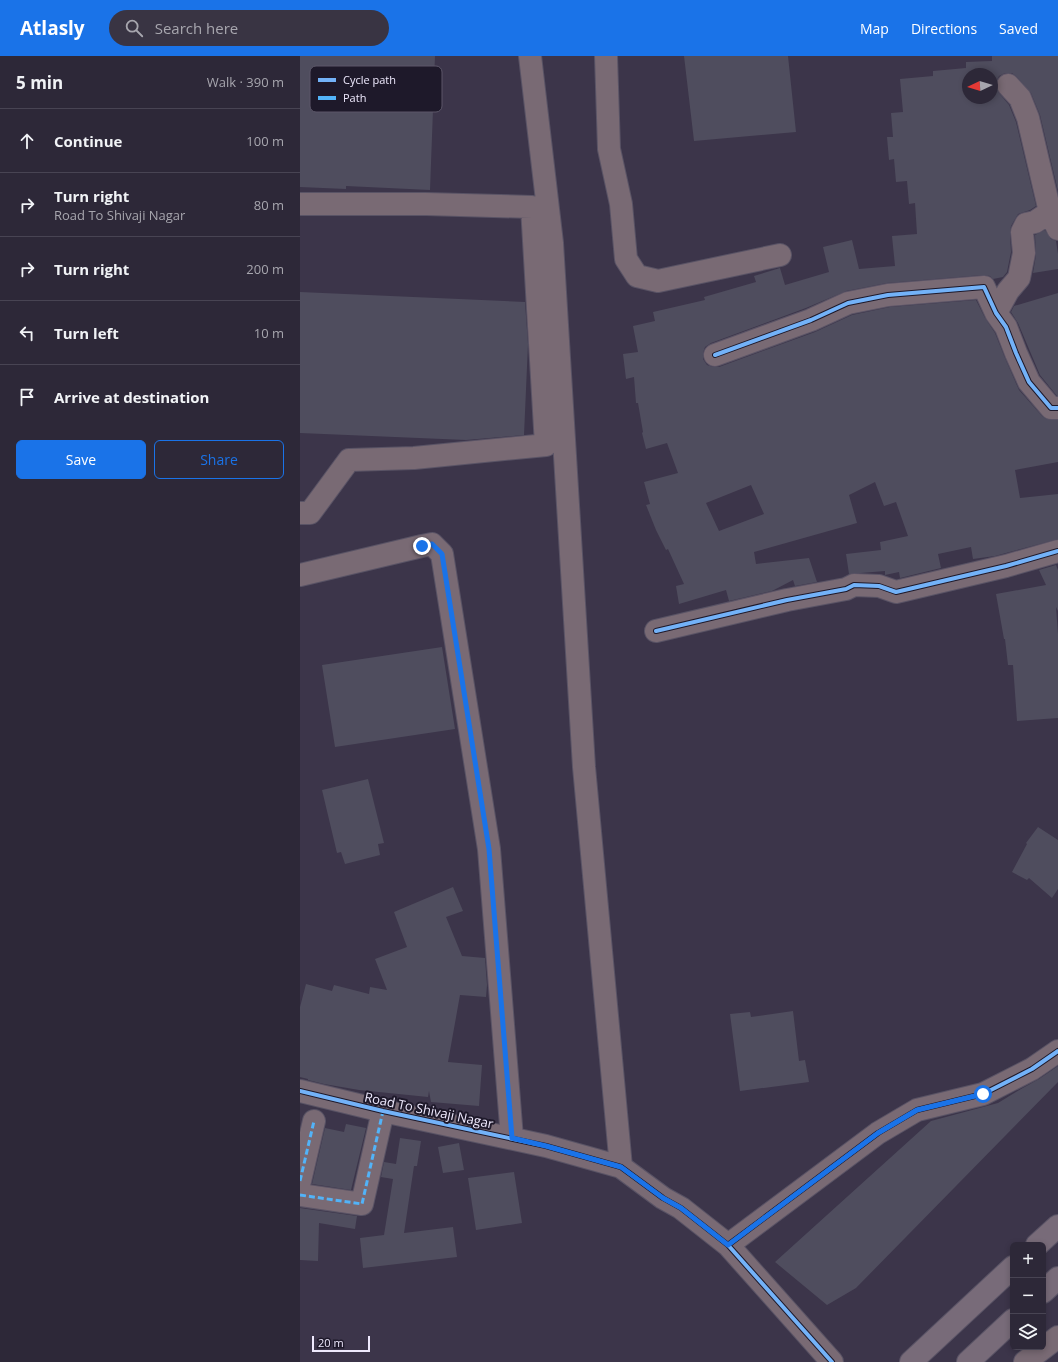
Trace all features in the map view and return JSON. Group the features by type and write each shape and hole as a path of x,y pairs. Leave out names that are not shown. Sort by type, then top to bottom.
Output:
{"main road":[{"path":"1040,1242 1058,1226"},
{"path":"911,1362 1010,1270"},
{"path":"1046,1289 1058,1278"},
{"path":"968,1362 1010,1323"}],"street":[{"path":"530,56 552,242 584,767 621,1167"},
{"path":"606,56 609,149 621,204 626,259 637,276 658,281 780,255"},
{"path":"996,313 1008,291 1019,278 1024,253 1022,232 1026,224 1054,221 1028,118 1020,98 1008,85"},
{"path":"300,204 426,204 532,207 546,445 414,458 349,460 310,513 300,513"},
{"path":"715,355 811,320 848,303 888,295 984,287 996,313 1006,327 1029,382 1051,408 1058,408"},
{"path":"300,575 432,544 442,554 489,849 512,1138"},
{"path":"656,631 786,600 846,589 854,585 879,586 896,592 1006,566 1058,551"},
{"path":"728,1245 878,1133 917,1110 983,1094 1032,1069 1058,1051"},
{"name":"Road To Shivaji Nagar","path":"300,1091 383,1111 546,1146 621,1167 663,1198 681,1208 728,1245 832,1362"},
{"path":"300,1195 362,1204 383,1111"},
{"path":"300,1181 314,1121"},
{"path":"1025,1362 1058,1337"}],"building":[{"path":"300,56 435,56 435,66 310,66 310,112 433,112 430,190 346,186 346,189 300,187"},
{"path":"684,56 788,56 796,132 694,141"},
{"path":"992,56 1058,56 1058,191 1040,115 1031,93 1012,73 1005,73 998,78 998,68 966,68 966,62 992,61"},
{"path":"962,68 962,104 998,104 998,91 1009,105 1016,122 1036,206 1030,210 1018,214 1011,226 1011,252 1007,272 1003,277 993,279 990,276 983,275 887,283 846,291 806,308 711,343 705,347 703,359 707,365 719,367 815,332 852,315 890,307 976,300 995,333 1019,390 1042,416 1046,419 1058,420 1058,462 1015,470 1020,498 1058,494 1058,539 995,556 973,559 971,547 938,554 941,568 900,578 899,572 885,575 885,571 849,574 846,554 881,550 880,542 908,536 896,502 884,506 875,482 849,495 857,523 754,552 756,564 809,558 817,582 795,586 793,580 772,591 729,601 726,590 679,604 676,586 684,584 668,549 666,550 656,530 646,505 650,504 644,482 678,473 667,443 646,449 638,403 636,403 634,377 626,379 623,354 638,352 633,326 655,321 653,312 705,300 704,297 756,282 754,276 780,268 785,285 829,272 823,247 852,240 859,269 895,266 892,236 917,234 915,203 909,204 907,181 896,182 894,159 889,160 887,137 893,137 891,113 903,112 900,79 933,76 933,71","holes":["751,485 764,514 719,531 706,503"]},
{"path":"1045,230 1051,239 1056,241 1058,269 1033,273 1036,255 1035,235"},
{"path":"300,292 525,302 528,344 524,435 466,440 300,433"},
{"path":"1058,293 1057,396 1040,375 1018,323 1011,312 1014,306"},
{"path":"1056,565 1058,570 1058,611 1056,607 1058,634 1058,718 1017,721 1013,665 1008,665 1005,639 996,594 1046,585 1039,570"},
{"path":"442,647 455,729 335,747 322,665"},
{"path":"368,779 384,843 378,844 380,855 345,864 341,852 337,853 322,790"},
{"path":"1038,827 1058,840 1058,889 1052,898 1029,878 1027,880 1012,872 1027,844 1026,843"},
{"path":"453,887 463,911 446,917 462,956 485,958 487,985 486,997 460,995 448,1062 482,1065 479,1106 431,1102 429,1091 428,1097 359,1090 324,1084 300,1077 300,1007 306,984 332,991 334,985 369,994 370,987 387,990 375,959 407,947 394,912"},
{"path":"793,1011 799,1061 805,1060 809,1082 740,1091 730,1014 750,1012 751,1017"},
{"path":"1058,1066 1058,1082 856,1288 827,1305 775,1262 931,1121 998,1103"},
{"path":"346,1124 366,1128 351,1190 312,1184 325,1128 344,1132"},
{"path":"400,1138 421,1141 417,1166 414,1166 404,1233 453,1227 457,1257 363,1268 360,1238 384,1235 393,1179 381,1177 384,1162 396,1164"},
{"path":"459,1143 464,1170 443,1173 438,1147"},
{"path":"514,1172 522,1223 476,1230 468,1178"},
{"path":"300,1208 357,1216 355,1229 319,1223 318,1261 300,1260"}],"marked path":[{"path":"300,1195 362,1204 383,1111"},
{"path":"300,1181 314,1121"}],"cycle path":[{"path":"715,355 811,320 848,303 888,295 984,287 996,313 1006,327 1029,382 1051,408 1058,408"},
{"path":"656,631 787,600 846,589 854,585 879,586 896,592 1006,566 1058,551"},
{"path":"728,1245 878,1133 917,1110 983,1094 1032,1069 1058,1051"},
{"path":"300,1091 383,1111 546,1146 621,1167 663,1198 681,1208 728,1245 832,1362"}],"route":[{"path":"422,546 432,544 442,554 489,849 512,1138 621,1167 663,1198 681,1208 728,1245 878,1133 917,1110 983,1094"}]}
